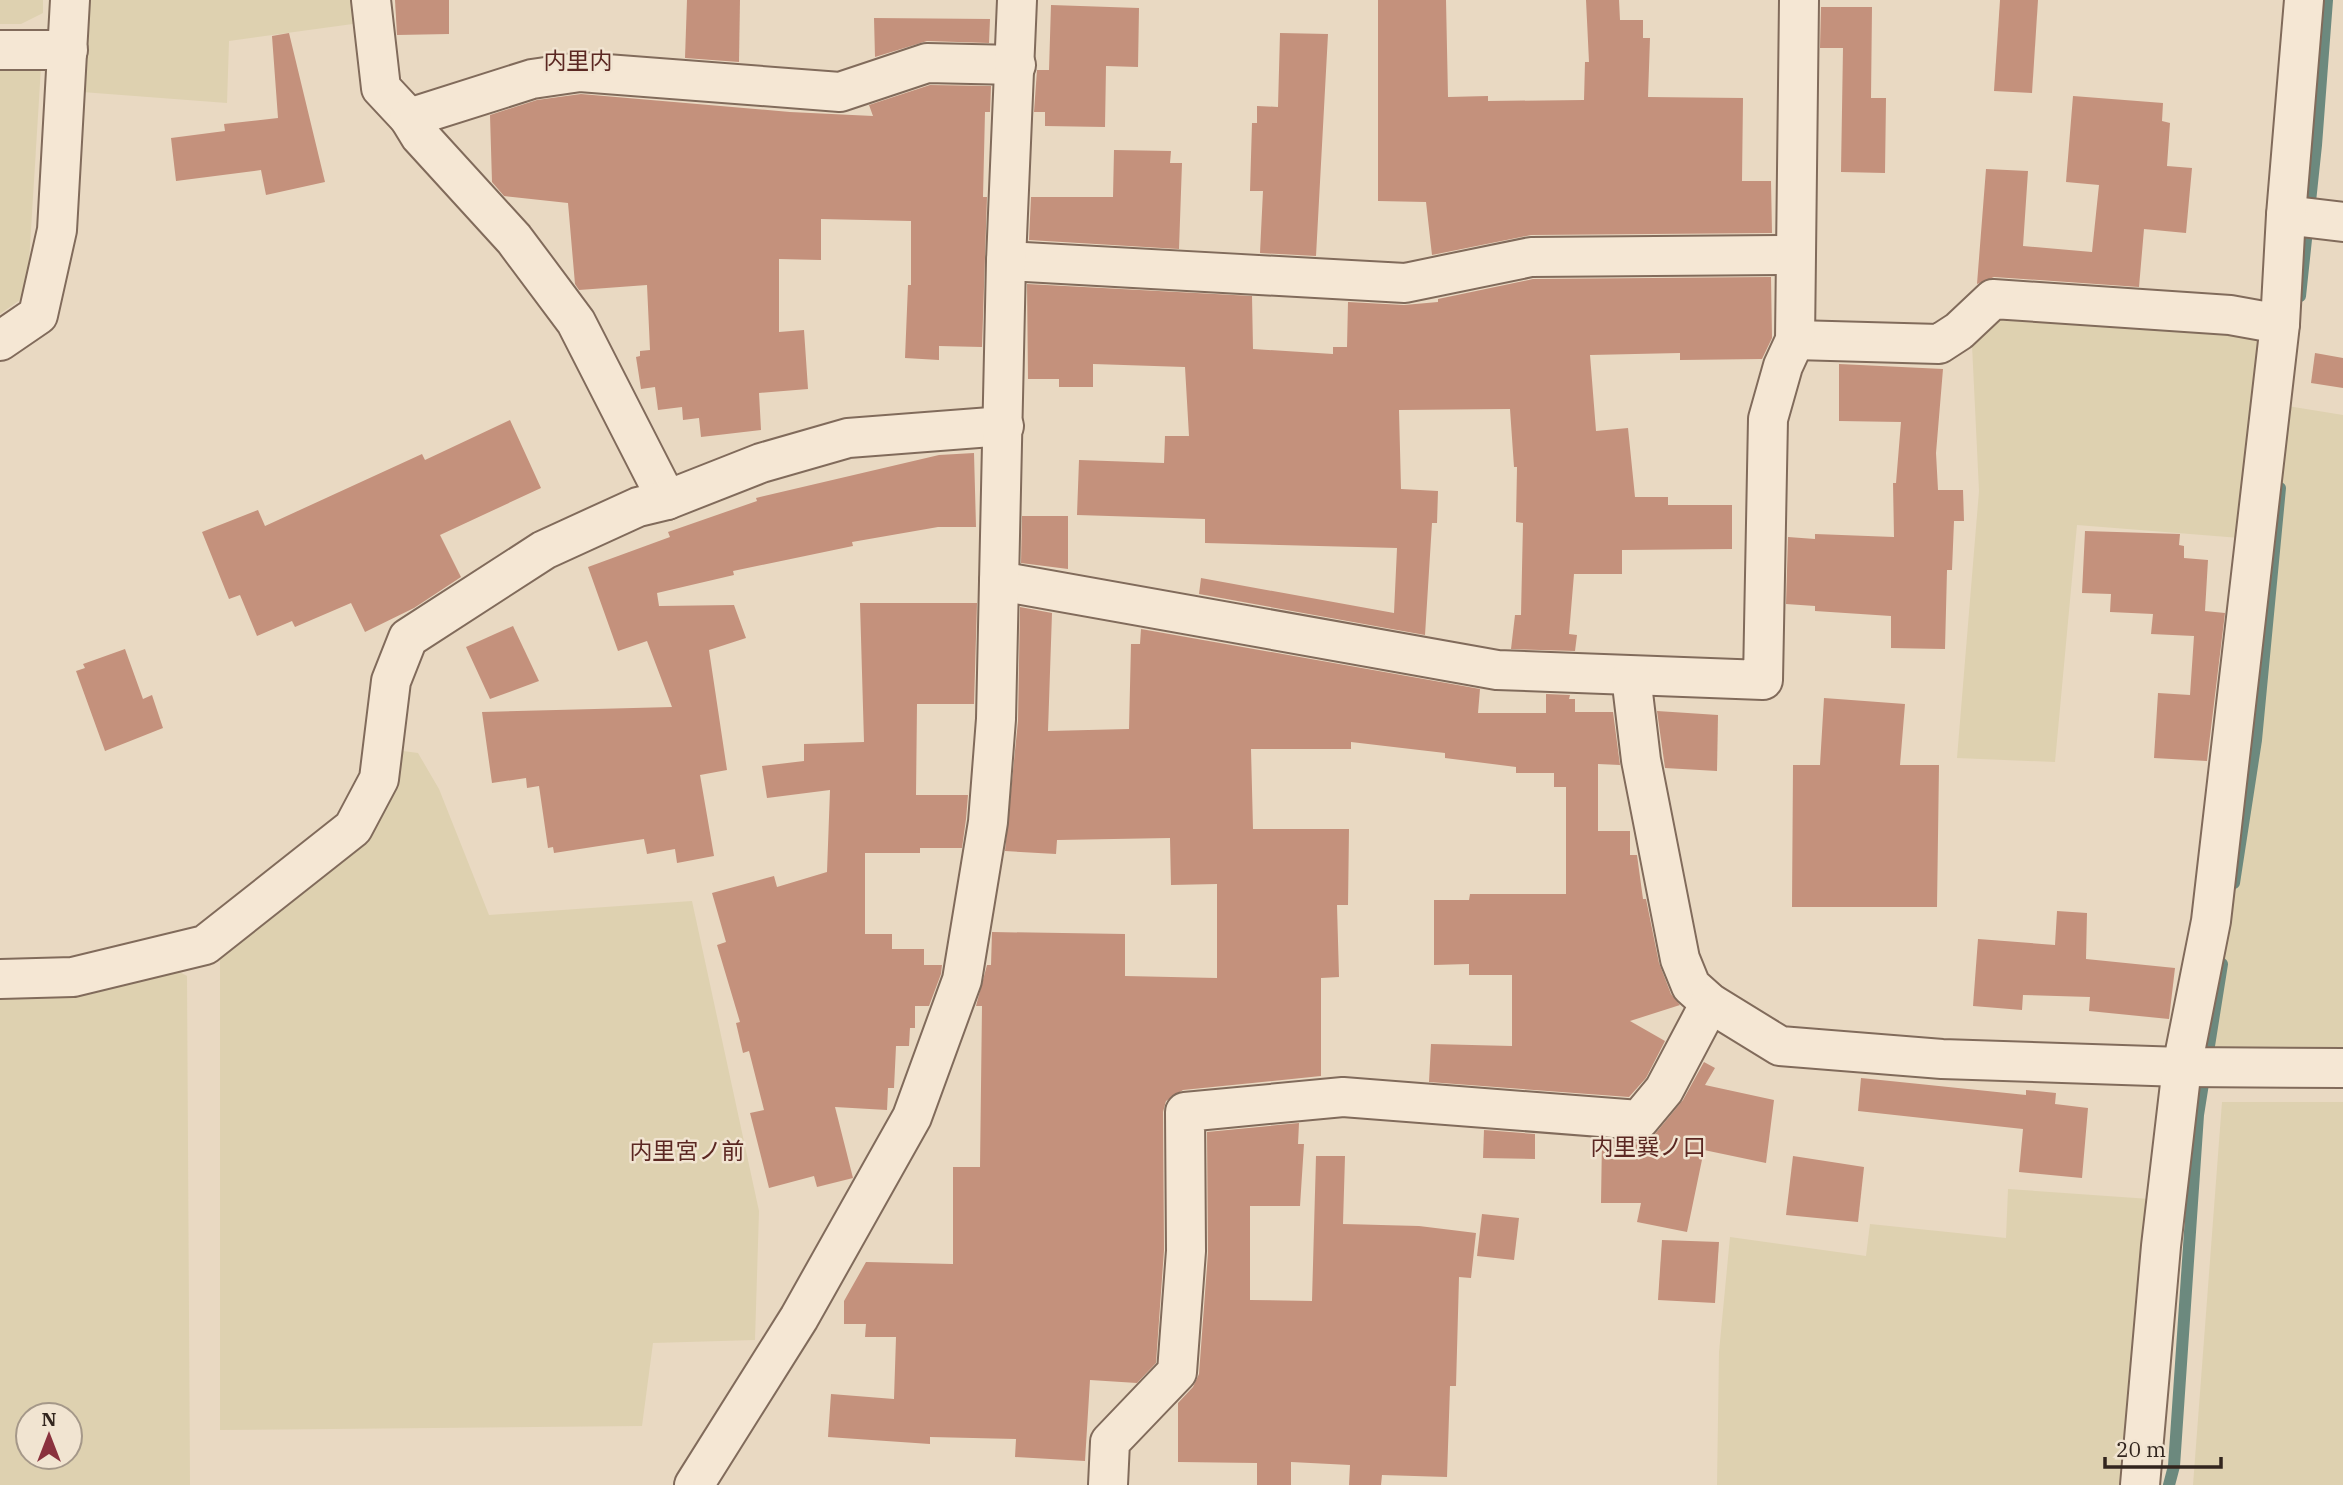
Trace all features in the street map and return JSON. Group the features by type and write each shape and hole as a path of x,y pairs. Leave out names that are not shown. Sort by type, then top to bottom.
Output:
{"street":[{"path":"0,341 38,315 57,230 70,0"},
{"path":"371,0 381,88 409,118 420,136 514,239 576,322 667,499"},
{"path":"694,1485 799,1318 912,1117 962,980 989,822 996,719 1006,261 1017,0"},
{"path":"999,581 1497,670 1763,680 1768,419 1783,366 1795,340 1799,0"},
{"path":"2140,1485 2161,1246 2182,1067 2211,921 2280,324 2304,0"},
{"path":"0,50 68,50"},
{"path":"409,118 532,79 580,72 840,92 928,64 1016,65"},
{"path":"2286,215 2343,222"},
{"path":"1006,261 1405,283 1531,257 1795,255"},
{"path":"1795,340 1939,344 1959,331 1993,299 2230,315 2280,324"},
{"path":"0,979 73,977 205,945 353,828 380,779 391,681 408,638 544,550 638,507 667,499 761,463 848,438 1004,426"},
{"path":"1631,676 1641,760 1680,959 1691,986 1710,1003 1780,1046 1942,1059 2182,1067 2343,1068"},
{"path":"1108,1485 1110,1442 1177,1372 1186,1251 1185,1112 1343,1097 1639,1120 1664,1090 1710,1003"}],"shaded area":[{"path":"0,0 43,0 43,13 21,24 0,24"},
{"path":"86,0 357,0 360,23 229,41 227,103 82,92"},
{"path":"0,56 41,67 27,295 0,314"},
{"path":"1994,312 2246,327 2261,340 2240,538 2077,525 2055,762 1957,758 1979,491 1972,345"},
{"path":"2282,405 2343,415 2343,1056 2198,1055"},
{"path":"403,751 418,753 439,789 489,915 692,901 759,1211 755,1340 653,1343 642,1426 220,1430 220,951 374,805"},
{"path":"170,967 187,976 190,1485 0,1485 0,993"},
{"path":"2222,1102 2343,1102 2343,1485 2193,1485"},
{"path":"2008,1189 2150,1199 2124,1485 1717,1485 1719,1352 1730,1237 1866,1256 1870,1224 2006,1238"}],"building":[{"path":"395,0 449,0 449,34 397,35"},
{"path":"687,0 740,0 739,62 685,58"},
{"path":"1378,0 1446,0 1448,97 1488,96 1488,101 1584,100 1585,62 1589,62 1586,0 1619,0 1620,20 1643,20 1643,38 1650,38 1648,97 1743,98 1742,181 1771,181 1772,233 1531,235 1432,255 1426,202 1378,201"},
{"path":"2000,0 2038,0 2032,93 1994,91"},
{"path":"1051,5 1139,8 1138,67 1106,66 1105,127 1045,126 1045,112 1034,112 1037,70 1049,70"},
{"path":"1821,7 1872,7 1871,98 1886,98 1885,173 1841,172 1843,48 1820,48"},
{"path":"874,18 990,19 989,43 927,41 875,57"},
{"path":"289,33 325,182 266,195 261,170 176,181 171,138 225,131 224,124 278,118 272,36"},
{"path":"1280,33 1328,34 1316,256 1260,253 1263,191 1250,191 1252,123 1257,123 1257,106 1278,107"},
{"path":"930,85 991,86 990,112 985,112 983,197 987,197 982,347 939,346 939,360 905,358 908,285 911,285 911,221 821,219 821,260 779,259 779,332 804,330 808,389 759,393 761,430 701,437 699,418 683,420 682,407 658,410 655,387 641,389 636,357 640,356 640,351 650,350 647,285 579,290 575,284 568,203 504,196 492,182 490,115 537,100 581,94 790,112 873,116 869,105"},
{"path":"2073,96 2163,103 2162,121 2170,123 2167,166 2192,168 2186,233 2144,229 2139,287 1994,277 1977,284 1986,169 2028,171 2023,246 2092,252 2099,185 2066,182"},
{"path":"1114,150 1171,151 1170,163 1182,163 1179,249 1029,240 1031,197 1113,197"},
{"path":"1771,277 1772,338 1762,359 1680,360 1680,353 1590,355 1596,431 1628,428 1635,497 1668,497 1668,505 1732,505 1732,549 1622,550 1622,574 1574,574 1569,634 1577,635 1575,651 1511,649 1515,615 1521,615 1523,523 1516,522 1517,467 1514,467 1510,409 1399,410 1401,489 1438,491 1437,523 1432,523 1425,635 1199,594 1201,578 1394,613 1397,548 1205,543 1205,519 1077,515 1079,460 1164,463 1165,436 1189,436 1185,367 1093,364 1093,387 1059,387 1059,379 1028,379 1027,284 1252,296 1253,349 1333,354 1333,347 1347,347 1348,302 1404,305 1438,302 1438,299 1533,279"},
{"path":"2315,353 2343,358 2343,388 2311,383"},
{"path":"1839,364 1943,369 1936,453 1938,490 1963,490 1964,521 1954,521 1952,570 1947,570 1945,649 1891,648 1891,616 1815,611 1815,606 1786,604 1788,537 1815,539 1815,534 1894,537 1893,483 1896,483 1901,422 1839,421"},
{"path":"510,420 541,488 440,535 461,577 414,608 365,632 351,603 295,627 292,621 257,636 240,595 229,599 202,532 258,510 265,526 422,454 425,460"},
{"path":"974,453 976,527 938,527 852,542 853,546 733,571 734,575 657,593 659,606 734,605 746,638 709,650 727,770 700,775 714,856 677,863 675,849 647,854 644,839 554,853 553,847 548,848 539,786 527,788 526,778 492,783 482,712 672,707 647,641 618,651 588,567 670,537 668,532 757,501 756,498 939,455"},
{"path":"1022,516 1068,516 1068,569 1021,563"},
{"path":"2085,531 2180,534 2179,545 2184,546 2184,558 2208,560 2205,611 2225,613 2207,761 2154,758 2158,693 2190,695 2194,636 2151,634 2153,614 2110,612 2111,594 2082,593"},
{"path":"860,603 977,603 974,704 917,704 916,795 968,795 962,848 920,848 920,853 865,853 865,934 892,934 892,949 924,949 924,965 942,965 941,974 929,1006 915,1006 915,1028 910,1028 909,1046 896,1046 894,1088 888,1088 887,1110 835,1107 853,1178 817,1187 814,1176 769,1188 750,1113 764,1110 749,1051 743,1053 736,1023 740,1022 717,945 726,942 712,893 774,876 777,887 827,872 830,790 767,798 762,766 804,761 804,744 864,742"},
{"path":"1020,607 1052,613 1048,731 1129,729 1131,644 1140,644 1141,629 1480,689 1478,713 1546,713 1546,694 1570,695 1569,699 1575,699 1575,712 1613,712 1620,765 1598,764 1598,831 1630,831 1630,855 1637,855 1643,899 1646,899 1659,963 1671,994 1680,1005 1630,1021 1665,1041 1646,1078 1629,1097 1429,1082 1431,1044 1512,1046 1512,975 1469,975 1469,964 1434,965 1434,900 1469,900 1470,894 1566,894 1566,787 1554,787 1554,773 1516,773 1516,767 1445,758 1445,753 1351,742 1351,749 1251,749 1253,829 1349,829 1348,905 1337,905 1339,977 1321,978 1321,1076 1183,1090 1166,1101 1163,1112 1164,1250 1156,1363 1137,1383 1090,1380 1085,1461 1015,1457 1016,1439 930,1437 930,1444 828,1437 831,1394 894,1399 896,1337 865,1337 866,1324 844,1324 844,1301 866,1262 953,1264 953,1167 980,1167 982,1006 976,1006 987,965 991,965 992,932 1125,934 1125,976 1217,978 1217,884 1171,885 1170,838 1057,840 1056,854 1005,851 1018,721"},
{"path":"513,626 539,681 490,699 466,647"},
{"path":"125,649 143,699 152,695 163,728 105,751 76,671 85,668 83,664"},
{"path":"1824,698 1905,704 1900,765 1939,765 1937,907 1792,907 1793,765 1820,765"},
{"path":"1657,711 1718,715 1717,771 1665,768"},
{"path":"2057,911 2087,913 2086,959 2175,968 2169,1019 2089,1011 2090,997 2023,995 2022,1010 1973,1006 1978,939 2055,945"},
{"path":"1704,1062 1715,1068 1705,1085 1774,1100 1766,1163 1704,1150 1687,1232 1637,1222 1641,1203 1601,1203 1602,1139 1638,1142 1655,1134 1683,1100"},
{"path":"1861,1078 2026,1095 2026,1090 2056,1093 2055,1104 2088,1108 2082,1178 2019,1172 2023,1129 1858,1111"},
{"path":"1299,1123 1298,1144 1304,1144 1300,1206 1250,1206 1250,1300 1312,1301 1316,1156 1345,1156 1343,1224 1419,1226 1476,1233 1471,1278 1459,1277 1456,1386 1450,1386 1447,1477 1382,1475 1381,1485 1349,1485 1350,1465 1291,1462 1291,1485 1257,1485 1257,1463 1178,1462 1178,1403 1193,1387 1199,1374 1208,1253 1207,1132"},
{"path":"1484,1130 1535,1134 1535,1159 1483,1158"},
{"path":"1793,1156 1864,1167 1858,1222 1786,1215"},
{"path":"1482,1214 1519,1218 1514,1260 1477,1256"},
{"path":"1662,1240 1719,1242 1715,1303 1658,1300"}],"waterway":[{"path":"2300,296 2316,145 2327,0"},
{"path":"2234,883 2256,740 2280,488"},
{"path":"2169,1485 2174,1466 2198,1115 2222,964"}],"district":[{"name":"内里内","path":"578,60"},
{"name":"内里巽ノ口","path":"1648,1146"},
{"name":"内里宮ノ前","path":"687,1150"}]}
